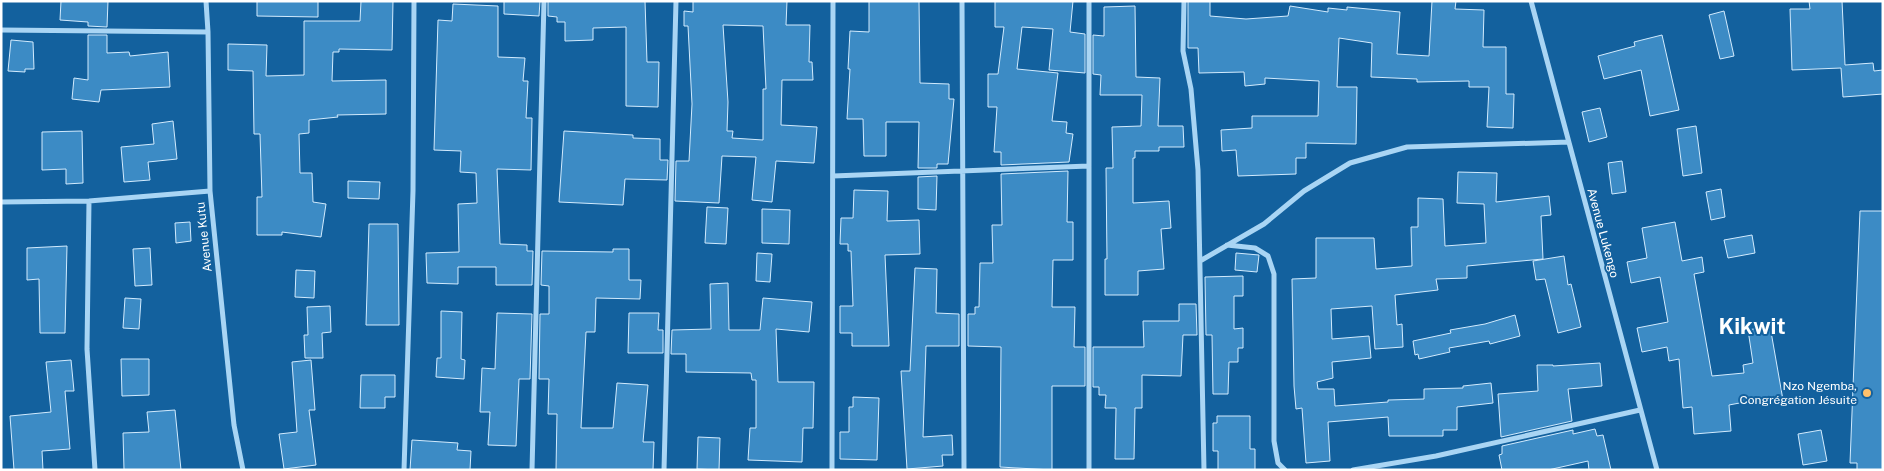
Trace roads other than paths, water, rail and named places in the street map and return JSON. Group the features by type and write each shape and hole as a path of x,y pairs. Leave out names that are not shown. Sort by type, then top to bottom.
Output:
{"street":[{"name":"Avenue Kutu","path":"206,1 210,191 234,425 243,470"},
{"path":"404,470 413,191 414,1"},
{"path":"532,470 544,1"},
{"path":"664,470 676,1"},
{"path":"832,470 833,1"},
{"path":"962,1 964,470"},
{"path":"1089,1 1089,470"},
{"path":"1184,1 1183,51 1191,90 1198,170 1204,470"},
{"name":"Avenue Lukengo","path":"1531,1 1657,470"},
{"path":"1,30 208,32"},
{"path":"1200,261 1264,224 1304,191 1350,163 1407,147 1569,142"},
{"path":"833,176 1089,166"},
{"path":"1,202 89,200 210,191"},
{"path":"89,200 87,349 94,470"},
{"path":"1227,245 1255,248 1268,256 1274,274 1274,441 1278,463 1285,470"},
{"path":"1353,470 1436,456 1640,410"}],"place":[{"name":"Nzo Ngemba, Congrégation Jésuite","path":"1867,393"}],"district":[{"name":"Kikwit","path":"1752,326"}]}
